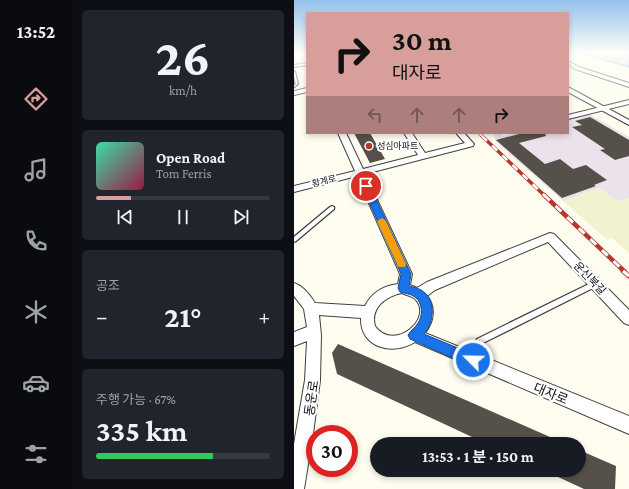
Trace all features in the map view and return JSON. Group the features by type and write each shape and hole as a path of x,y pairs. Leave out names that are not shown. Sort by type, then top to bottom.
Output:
{"street":[{"path":"601,76 629,85"},
{"path":"294,91 306,89"},
{"path":"569,90 629,123"},
{"path":"294,96 306,94"},
{"path":"569,117 629,102"},
{"path":"342,134 406,274 404,288"},
{"path":"409,134 423,156"},
{"name":"황계로","path":"294,189 470,144 461,134"},
{"name":"운신북길","path":"419,294 431,286 550,237 629,319"},
{"path":"294,288 302,295 312,309 368,312"},
{"path":"404,288 419,294 424,300 427,309 426,318 422,328 414,335 403,341 390,343 379,339 370,332 367,322 368,312 373,302 382,294 392,290 404,288"},
{"name":"동운로","path":"294,489 308,420 314,373 314,331 312,309"},
{"path":"294,339 314,331"},
{"name":"대자로","path":"414,335 629,425"}],"lane":[{"path":"294,86 297,84 295,76"},
{"path":"294,240 332,208"},
{"path":"473,360 480,341 595,284"}],"shaded area":[{"path":"589,114 629,137 629,198 618,202 599,188 563,201 496,142 493,134 501,134 504,136 511,134 569,134 569,119"}],"green space":[{"path":"599,188 618,202 629,198 629,253 612,238 607,240 563,201"}],"building":[{"path":"590,117 629,140 629,156 615,160 600,150 605,149 572,127 582,125 575,121"},
{"name":"성심아파트","path":"355,134 371,134 385,159 370,163"},
{"path":"519,134 545,134 546,136 519,143 545,164 560,159 573,169 586,165 607,180 594,185 596,186 562,198 496,140"},
{"path":"338,344 550,437 472,437 337,374 332,353"},
{"path":"586,453 616,466 615,489 584,489 558,477 586,477"}],"railway":[{"path":"482,136 545,196"},
{"path":"544,195 625,272"},
{"path":"623,271 629,276"}],"slow traffic":[{"path":"382,221 402,264"}],"place":[{"name":"성심아파트","path":"369,146"}],"route":[{"path":"366,186 406,274 404,288 419,294 424,300 427,309 426,318 422,328 414,335 473,360"}]}
